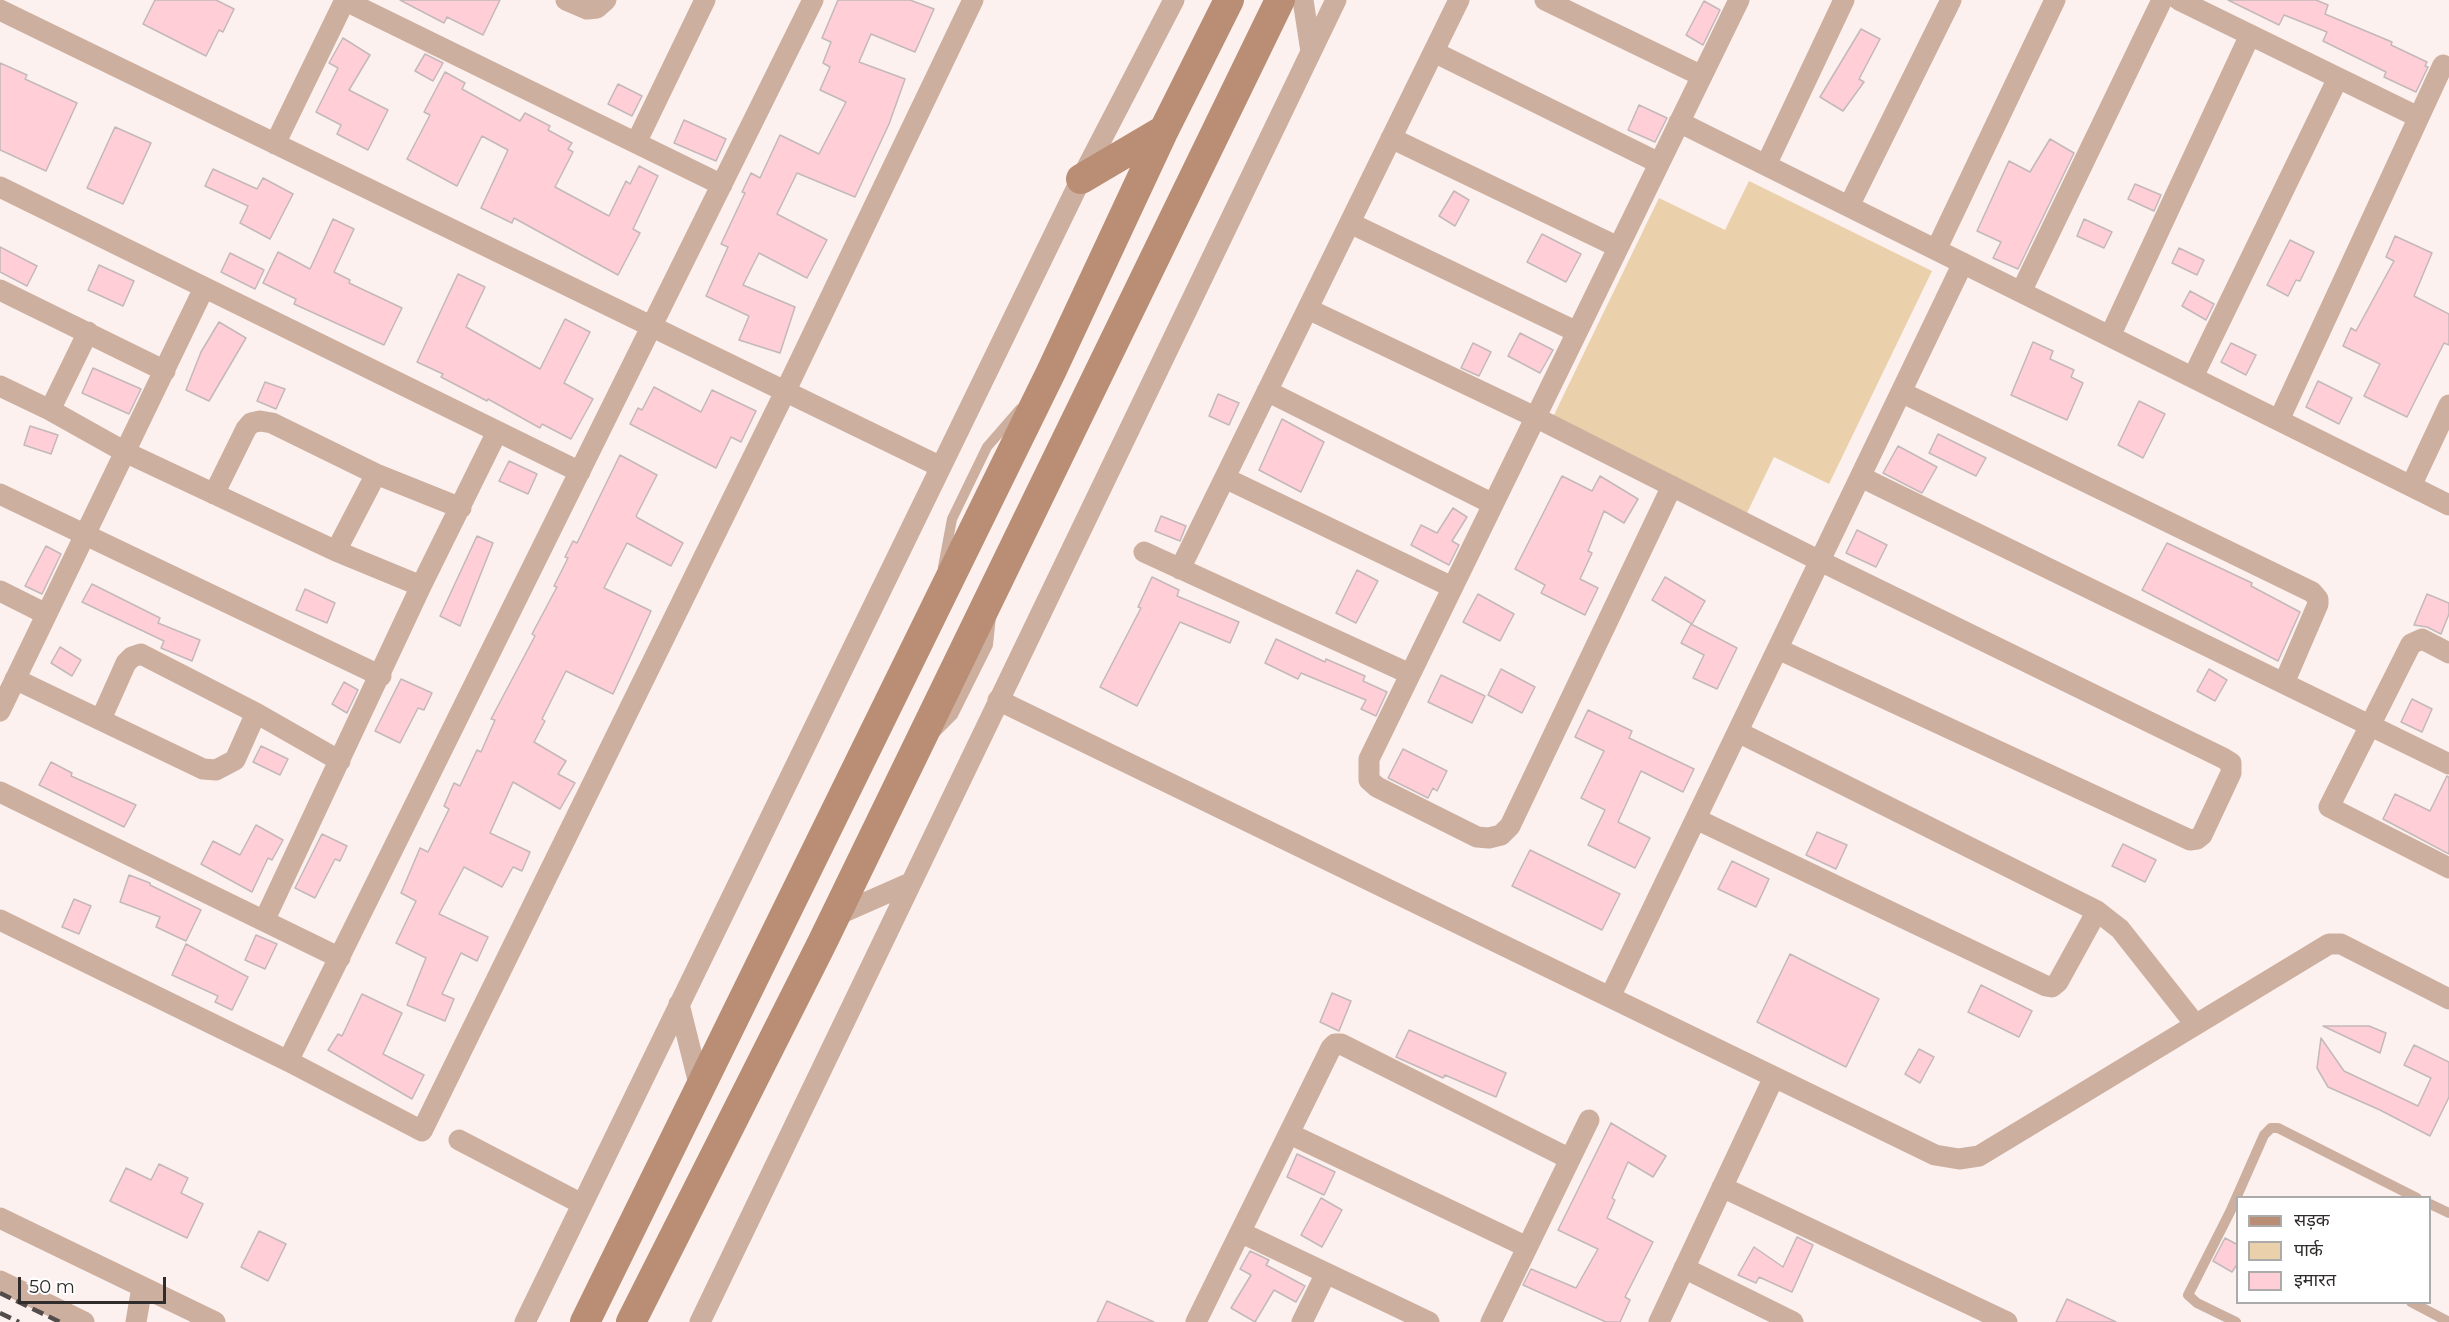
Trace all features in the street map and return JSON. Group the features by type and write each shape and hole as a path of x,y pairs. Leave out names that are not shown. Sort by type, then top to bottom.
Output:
{"street":[{"path":"275,144 345,0 722,185"},
{"path":"566,0 587,9 597,8 606,0"},
{"path":"636,143 705,0"},
{"path":"288,1061 813,0"},
{"path":"0,920 288,1061 422,1131 785,392 973,0"},
{"path":"525,1322 1081,179 1174,0"},
{"path":"585,1322 935,609 1164,130 1229,0"},
{"path":"631,1322 835,916 1280,0"},
{"path":"1303,0 1311,52"},
{"path":"700,1322 1336,0"},
{"path":"1180,569 1459,0"},
{"path":"1545,0 1702,76"},
{"path":"1672,486 1510,826 1501,835 1477,837 1377,787 1369,780 1369,759 1739,0"},
{"path":"1766,165 1844,0"},
{"path":"1849,206 1951,0"},
{"path":"1936,250 2055,0"},
{"path":"2021,292 2162,0"},
{"path":"2179,0 2418,117"},
{"path":"0,10 941,467"},
{"path":"2110,336 2250,35"},
{"path":"1434,52 1659,163"},
{"path":"2279,420 2442,65"},
{"path":"2193,377 2337,78"},
{"path":"1679,122 2449,505"},
{"path":"1081,179 1164,130"},
{"path":"1391,138 1618,247"},
{"path":"0,187 580,472"},
{"path":"1350,223 1577,332"},
{"path":"1610,997 1963,263"},
{"path":"0,711 204,288"},
{"path":"0,290 165,370"},
{"path":"1308,309 1535,417 1820,561 2231,763 2231,772 2202,835 2197,840 2190,840 1778,649"},
{"path":"51,410 88,332"},
{"path":"0,386 51,410 125,452 336,551 421,586"},
{"path":"1267,392 1493,504"},
{"path":"1901,392 2312,592 2318,599 2318,604 2284,683"},
{"path":"2411,486 2449,405"},
{"path":"214,494 246,429 251,423 260,421 272,423 376,474 461,508"},
{"path":"264,921 381,676 421,586 497,432"},
{"path":"336,551 376,474"},
{"path":"1861,477 2449,764"},
{"path":"1225,478 1452,587"},
{"path":"0,494 381,676"},
{"path":"1144,552 1410,674"},
{"path":"0,591 46,614"},
{"path":"2449,653 2422,639 2411,644 2329,807 2449,868"},
{"path":"101,719 126,663 132,657 141,654 256,713 340,761"},
{"path":"15,679 203,769 216,770 235,760 256,713"},
{"path":"998,700 1935,1155 1959,1159 1979,1156 2329,945 2342,944 2449,999"},
{"path":"1738,732 2097,911 2120,929 2195,1024"},
{"path":"0,792 340,958"},
{"path":"1696,819 2046,986 2052,987 2058,982 2097,911"},
{"path":"835,916 910,883"},
{"path":"680,1004 700,1088"},
{"path":"1196,1322 1242,1233 1330,1048 1338,1044 1570,1160"},
{"path":"1659,1322 1774,1077"},
{"path":"1491,1322 1589,1120"},
{"path":"1290,1134 1527,1247"},
{"path":"459,1140 582,1204"},
{"path":"1722,1187 2007,1322"},
{"path":"0,1218 215,1322"},
{"path":"1242,1233 1417,1319"},
{"path":"1684,1268 1793,1322"},
{"path":"1302,1322 1326,1273"},
{"path":"0,1281 84,1322"},
{"path":"136,1322 142,1287"}],"lane":[{"path":"2241,1196 2264,1135 2271,1128 2278,1128 2415,1196"},
{"path":"2431,1205 2449,1214"},
{"path":"2234,1214 2188,1294 2197,1303 2236,1322"},
{"path":"2415,1304 2449,1322"}],"green space":[{"path":"1749,181 1932,271 1829,484 1774,457 1747,513 1553,417 1659,198 1725,230"}],"building":[{"path":"155,0 216,0 234,9 223,32 219,30 206,56 143,24"},
{"path":"400,0 500,0 483,35 447,17 444,23"},
{"path":"838,0 910,0 934,9 915,52 871,34 859,62 905,79 889,124 855,197 797,173 777,214 827,240 807,278 759,253 743,285 795,307 780,353 739,340 749,316 706,296 728,247 721,244 745,193 742,192 751,173 760,178 780,135 819,154 846,102 820,90 830,67 823,63 831,42 822,38"},
{"path":"2228,0 2316,0 2328,5 2325,14 2392,42 2391,45 2427,62 2425,66 2428,67 2416,92 2384,77 2386,72 2323,41 2327,32 2284,15 2279,25"},
{"path":"1704,1 1720,10 1703,45 1686,35"},
{"path":"1861,29 1880,39 1859,79 1864,82 1843,111 1820,97"},
{"path":"343,38 370,55 349,90 388,110 368,150 337,134 341,125 316,112 338,68 329,63"},
{"path":"425,54 443,63 433,81 415,71"},
{"path":"0,63 27,75 25,79 77,103 46,171 0,150"},
{"path":"445,72 465,83 462,89 520,121 525,113 550,126 548,130 572,143 568,149 573,152 555,187 609,216 626,181 630,184 639,166 658,176 633,229 640,233 618,275 514,218 512,223 481,208 508,150 482,136 457,186 407,159 430,115 424,112"},
{"path":"618,84 642,96 632,116 608,104"},
{"path":"1639,105 1667,118 1655,142 1628,130"},
{"path":"684,120 726,139 716,161 674,143"},
{"path":"115,127 151,143 123,204 87,188"},
{"path":"2050,139 2074,153 2018,269 1993,258 2001,242 1977,231 2009,161 2030,172"},
{"path":"213,169 257,189 263,178 293,194 270,239 240,223 248,206 205,186"},
{"path":"2135,184 2161,195 2154,211 2128,199"},
{"path":"1454,191 1469,200 1455,226 1439,216"},
{"path":"333,219 354,229 334,272 350,280 349,283 402,308 384,345 294,304 296,299 263,283 278,252 310,269"},
{"path":"2084,219 2112,232 2104,248 2077,236"},
{"path":"1542,234 1581,254 1566,282 1527,262"},
{"path":"2395,236 2432,253 2414,296 2449,314 2449,345 2444,343 2407,417 2364,396 2380,364 2343,346 2351,328 2356,331 2394,261 2386,257"},
{"path":"2290,240 2314,252 2300,281 2296,280 2288,296 2267,285"},
{"path":"0,247 37,266 27,286 0,272"},
{"path":"2179,248 2204,260 2197,275 2172,263"},
{"path":"230,253 264,270 255,289 221,272"},
{"path":"99,265 134,281 123,306 88,290"},
{"path":"458,274 485,287 466,327 540,369 565,319 590,332 564,383 593,399 571,439 542,424 540,428 488,399 487,401 441,377 443,374 417,362"},
{"path":"2190,291 2214,304 2206,320 2182,306"},
{"path":"219,322 246,338 209,401 186,390 201,352"},
{"path":"1520,333 1553,350 1540,373 1508,356"},
{"path":"2033,342 2053,351 2050,359 2074,370 2071,377 2083,383 2067,420 2011,395"},
{"path":"1473,343 1491,352 1479,376 1461,368"},
{"path":"2231,343 2256,355 2246,375 2221,362"},
{"path":"93,368 141,389 129,414 82,393"},
{"path":"2318,381 2352,398 2339,424 2306,407"},
{"path":"265,382 285,389 276,409 257,401"},
{"path":"654,387 701,412 712,390 756,411 741,442 731,437 716,468 630,424 638,408 642,410"},
{"path":"1218,394 1239,403 1229,425 1209,416"},
{"path":"2139,401 2165,414 2143,458 2118,445"},
{"path":"1282,419 1324,442 1301,492 1259,470"},
{"path":"30,426 58,435 51,454 24,445"},
{"path":"1938,434 1986,458 1976,476 1929,453"},
{"path":"1898,446 1937,467 1922,493 1883,473"},
{"path":"620,455 657,475 636,516 683,543 671,566 627,543 604,588 651,611 613,694 566,671 542,719 545,721 534,742 566,761 558,774 575,783 560,809 513,782 490,833 530,852 522,871 513,867 502,887 464,867 439,914 488,937 477,961 461,953 442,994 454,999 445,1021 407,1005 426,958 396,943 416,901 401,893 420,848 428,852 449,809 444,806 454,783 460,786 477,750 481,752 495,720 491,719 535,636 532,634 557,587 554,586 568,558 565,557 573,541 577,543"},
{"path":"509,461 537,474 528,494 499,481"},
{"path":"1562,476 1592,491 1600,476 1638,499 1624,523 1604,511 1588,551 1592,553 1580,579 1598,588 1585,615 1541,593 1545,585 1515,569"},
{"path":"1453,508 1467,517 1452,541 1459,545 1449,565 1411,545 1421,525 1437,533"},
{"path":"1161,516 1186,526 1180,541 1155,531"},
{"path":"1857,530 1887,545 1876,567 1846,553"},
{"path":"477,536 493,543 460,626 440,616"},
{"path":"2167,543 2252,583 2251,586 2300,612 2278,661 2142,590"},
{"path":"46,546 61,554 42,594 25,586"},
{"path":"1357,570 1378,581 1356,623 1336,613"},
{"path":"1152,577 1179,590 1177,596 1239,622 1230,643 1180,622 1137,706 1100,687 1141,608 1138,607"},
{"path":"1665,577 1705,601 1692,624 1652,600"},
{"path":"92,584 160,618 158,623 200,640 192,661 161,648 164,641 82,602"},
{"path":"305,589 335,603 327,623 296,610"},
{"path":"1478,594 1514,614 1500,641 1463,622"},
{"path":"2427,594 2449,603 2449,614 2441,634 2427,627 2414,625"},
{"path":"1691,624 1737,648 1717,689 1693,678 1704,655 1681,643"},
{"path":"1276,639 1325,662 1326,659 1365,676 1363,681 1387,692 1376,716 1361,709 1366,700 1301,673 1298,679 1265,663"},
{"path":"60,647 81,660 72,676 51,663"},
{"path":"1501,669 1535,687 1522,713 1488,695"},
{"path":"2209,669 2227,680 2215,701 2197,691"},
{"path":"1441,675 1485,696 1472,723 1428,702"},
{"path":"401,679 432,693 424,710 418,708 400,743 375,731"},
{"path":"344,682 358,690 347,713 332,704"},
{"path":"2412,699 2432,709 2422,732 2401,722"},
{"path":"1588,710 1632,731 1629,738 1694,769 1683,792 1641,771 1618,822 1650,838 1635,868 1588,845 1605,810 1581,798 1604,751 1575,737"},
{"path":"261,746 288,759 280,775 253,762"},
{"path":"1403,749 1447,771 1437,791 1433,788 1428,798 1388,778"},
{"path":"51,762 72,773 71,776 136,805 124,827 39,785"},
{"path":"2447,776 2449,777 2449,854 2383,819 2395,794 2430,811"},
{"path":"256,825 283,840 272,860 268,858 252,892 201,864 213,841 240,855"},
{"path":"1817,832 1847,845 1836,869 1806,855"},
{"path":"322,834 347,846 340,861 335,859 315,898 295,888"},
{"path":"2123,844 2156,860 2145,882 2112,866"},
{"path":"1530,850 1620,894 1602,930 1512,886"},
{"path":"1732,861 1769,879 1756,907 1718,889"},
{"path":"129,875 150,883 201,910 186,941 156,927 160,917 120,902"},
{"path":"74,899 91,906 79,934 62,927"},
{"path":"256,935 277,944 265,969 245,960"},
{"path":"186,944 248,977 232,1010 215,1002 218,996 172,975"},
{"path":"1790,954 1879,999 1846,1067 1757,1022"},
{"path":"1981,985 2032,1011 2019,1037 1968,1012"},
{"path":"1332,993 1351,1001 1339,1031 1320,1022"},
{"path":"362,994 402,1013 383,1054 424,1075 412,1099 328,1050 338,1034 342,1036"},
{"path":"2323,1026 2369,1026 2386,1033 2380,1053"},
{"path":"1409,1030 1506,1073 1496,1097 1445,1075 1443,1078 1396,1057"},
{"path":"2321,1038 2344,1071 2418,1106 2431,1078 2404,1065 2414,1045 2449,1062 2449,1097 2430,1136 2328,1087 2317,1068"},
{"path":"1919,1049 1934,1057 1920,1083 1905,1074"},
{"path":"1611,1123 1666,1156 1653,1177 1628,1162 1612,1198 1615,1200 1607,1218 1653,1242 1625,1297 1630,1300 1620,1322 1606,1322 1523,1285 1531,1269 1576,1288 1598,1249 1558,1230"},
{"path":"1297,1154 1335,1172 1324,1195 1287,1177"},
{"path":"159,1164 188,1178 181,1193 203,1204 187,1238 110,1201 126,1168 151,1180"},
{"path":"1321,1198 1342,1210 1322,1247 1301,1235"},
{"path":"259,1231 286,1244 268,1281 241,1267"},
{"path":"1797,1237 1813,1245 1792,1292 1759,1277 1756,1283 1738,1275 1754,1247 1783,1267"},
{"path":"2225,1238 2236,1244 2236,1266 2232,1272 2213,1261"},
{"path":"1250,1251 1269,1260 1266,1265 1305,1286 1296,1302 1274,1290 1255,1322 1231,1308 1251,1275 1240,1269"},
{"path":"2067,1299 2116,1322 2056,1322"},
{"path":"1107,1301 1154,1322 1097,1322"}],"railway":[{"path":"0,1293 60,1322"},
{"path":"0,1313 19,1322"}]}
